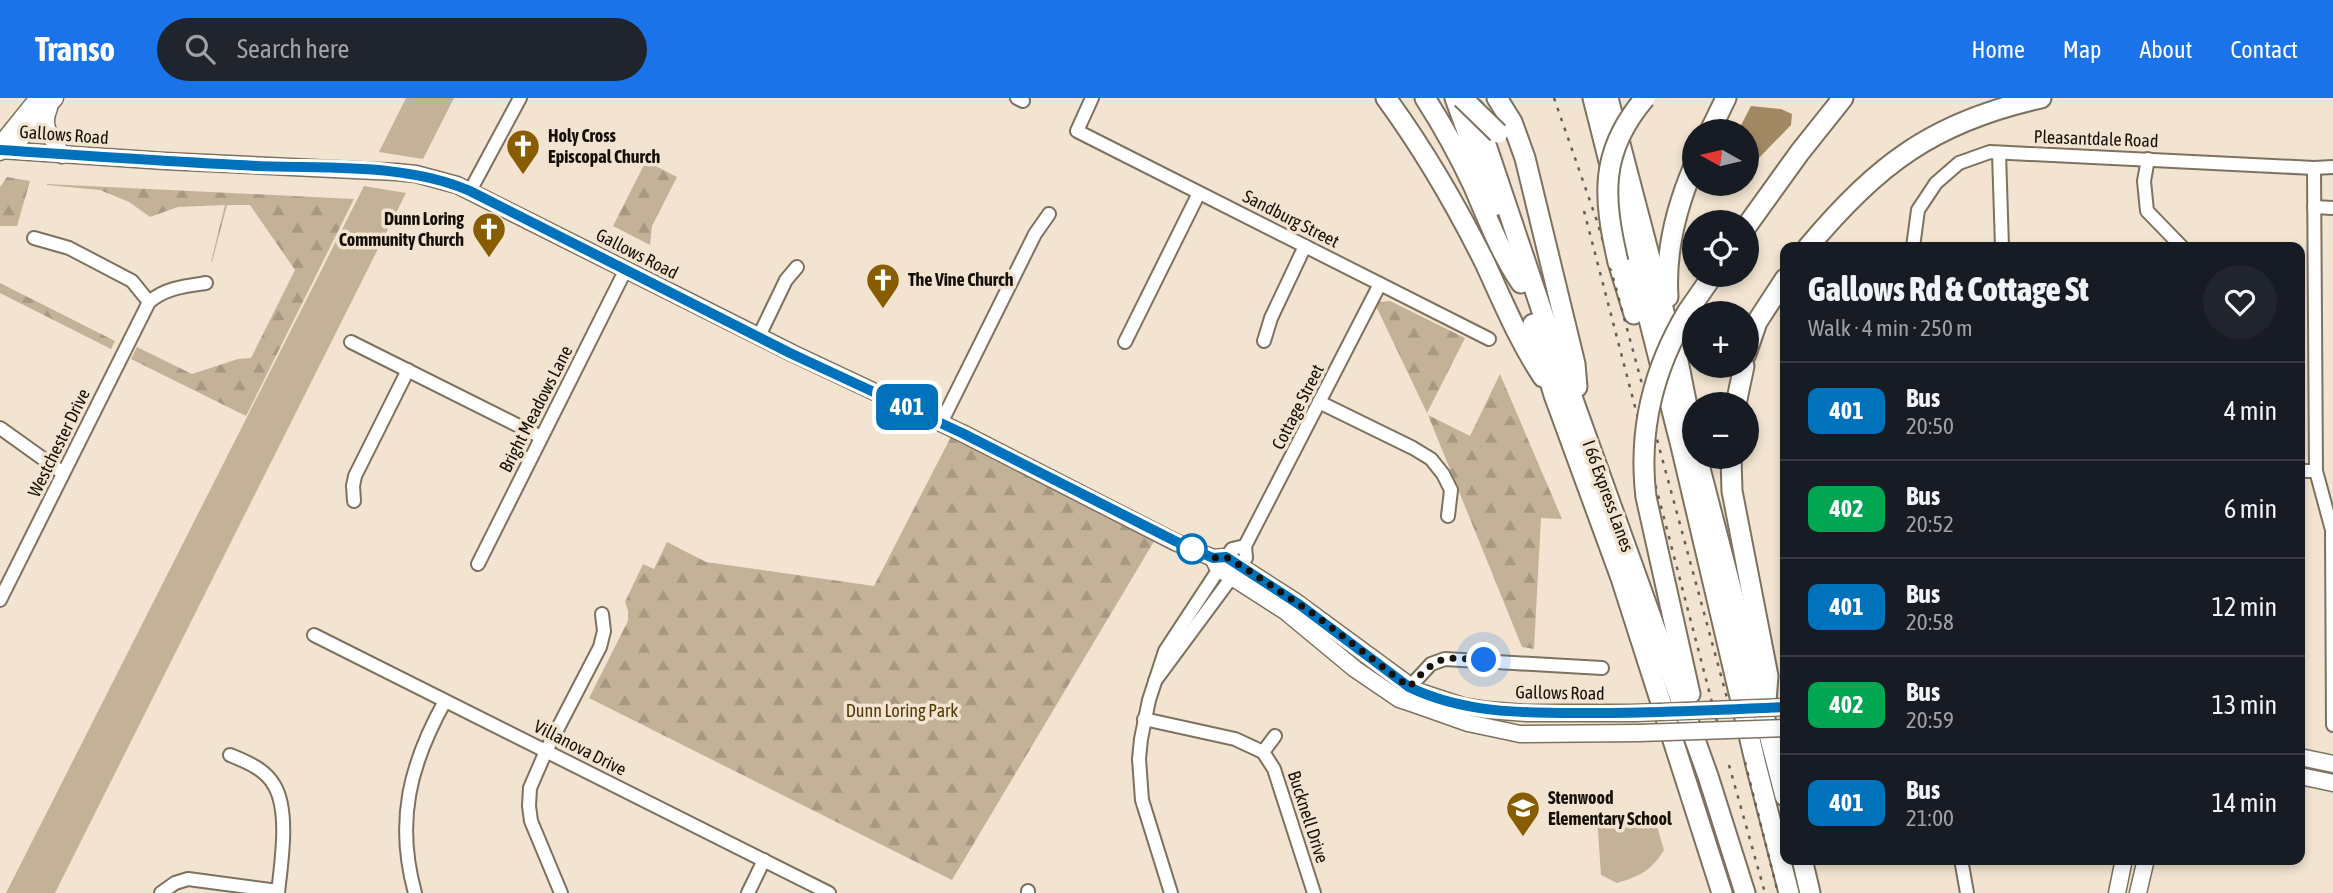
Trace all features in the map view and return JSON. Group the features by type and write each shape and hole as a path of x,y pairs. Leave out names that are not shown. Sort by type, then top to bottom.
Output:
{"highway":[{"path":"1386,98 1433,167 1484,261 1525,351 1554,395"},
{"path":"1425,98 1443,126 1465,170 1503,258 1521,283"},
{"path":"1455,98 1521,283 1554,395 1621,578 1722,893"},
{"path":"1462,98 1512,149 1540,213"},
{"name":"I 66 Express Lanes","path":"1471,98 1708,776 1745,893"},
{"path":"1497,98 1517,133 1540,213 1574,363 1580,416"},
{"path":"1593,98 1780,861"},
{"path":"1608,98 1681,373"},
{"path":"1645,98 1621,131 1608,177 1608,214 1618,262 1637,321 1705,578 1723,620"},
{"path":"1716,119 1726,98"},
{"path":"1758,210 1843,98"},
{"path":"1812,242 1880,172 1922,143 1984,113 2040,98"},
{"path":"1683,196 1674,220 1668,263 1669,312 1685,392"},
{"path":"1705,287 1688,311 1662,362 1647,414 1643,463 1646,497 1708,776"},
{"path":"1759,319 1780,287"},
{"path":"1700,469 1780,778"},
{"path":"1731,469 1732,491 1768,676 1764,720"},
{"path":"1781,865 1788,893"},
{"path":"1803,865 1810,893"}],"main road":[{"path":"0,151 22,137 48,100"},
{"path":"48,100 45,128 62,155"},
{"name":"Gallows Road","path":"0,151 416,174 470,191 759,337 941,423 1226,565 1355,669 1468,723 1520,734 1780,729"},
{"name":"Gallows Road","path":"1404,693 1487,710 1527,713 1634,713 1780,707"},
{"path":"2305,758 2333,764"},
{"path":"2305,777 2333,783"},
{"path":"2117,893 2124,865"},
{"path":"2126,865 2127,893"},
{"path":"2138,893 2145,865"}],"street":[{"path":"470,191 520,98"},
{"name":"Sandburg Street","path":"1092,98 1077,131 1489,340"},
{"name":"Pleasantdale Road","path":"1914,242 1918,210 1936,183 1959,163 1990,152 2333,167"},
{"path":"1999,153 2002,242"},
{"path":"2148,159 2144,181 2147,211 2177,242"},
{"path":"2314,168 2316,471 2332,530 2333,725"},
{"path":"1125,342 1199,193"},
{"path":"2314,207 2333,208"},
{"path":"941,423 1035,234 1049,214"},
{"path":"34,238 69,248 132,281 149,302 158,294 206,283"},
{"path":"1264,341 1271,318 1305,246"},
{"path":"759,337 786,281 797,267"},
{"name":"Bright Meadows Lane","path":"478,564 626,270"},
{"name":"Cottage Street","path":"1171,893 1142,800 1139,759 1144,719 1164,651 1226,565 1247,556 1245,546 1380,284"},
{"name":"Westchester Drive","path":"0,600 149,302"},
{"path":"351,342 541,437"},
{"path":"354,501 355,476 408,370"},
{"path":"1319,402 1431,459 1451,490 1448,516"},
{"path":"0,428 64,474"},
{"path":"2305,471 2316,471"},
{"path":"561,893 536,834 528,806 530,788 534,775 600,647 604,631 602,614"},
{"name":"Villanova Drive","path":"314,635 829,893"},
{"path":"1404,693 1431,664 1445,659 1602,668"},
{"path":"415,893 406,820 411,783 420,750 445,701"},
{"path":"1144,719 1235,739 1263,752 1275,736"},
{"name":"Bucknell Drive","path":"1263,752 1274,769 1314,893"},
{"path":"161,893 188,879 278,892 282,846 279,795 263,772 230,755"},
{"path":"748,893 764,860"},
{"path":"1962,865 1967,893"}],"green space":[{"path":"406,98 454,98 423,159 379,152"},
{"path":"646,161 677,177 652,226 650,245 613,226"},
{"path":"7,177 30,181 17,226 0,226 0,187"},
{"path":"47,184 354,199 246,416 131,359 137,347 192,374 238,359 251,358 295,270 250,205 227,205 211,262 225,205 178,207 150,217 129,202 100,190"},
{"path":"364,186 406,193 55,893 6,893"},
{"path":"0,283 115,341 111,349 0,293"},
{"path":"1390,301 1465,338 1427,413 1376,306 1379,302"},
{"path":"1500,374 1562,519 1541,518 1534,649 1522,647 1428,415 1470,436"},
{"name":"Dunn Loring Park","path":"955,429 1159,533 952,880 589,698 628,621 625,602 643,564 654,569 667,542 706,562 874,586"},
{"path":"1653,813 1664,850 1654,863 1639,875 1617,883 1601,875 1597,817"}],"shaded area":[{"path":"1751,106 1781,109 1792,114 1791,125 1759,158 1759,119 1744,119"}],"railway":[{"path":"1554,98 1598,224 1736,731"},
{"path":"1584,211 1720,733"},
{"path":"1745,762 1778,893"},
{"path":"1729,765 1765,893"}],"bus line":[{"name":"401","path":"1,150 375,171 432,178 470,191 792,354 962,433 1175,541 1213,558 1226,557 1300,605 1409,687 1430,696 1474,708 1527,713 1634,713 1780,707"}],"place":[{"name":"Holy Cross Episcopal Church","path":"523,176"},
{"name":"Dunn Loring Community Church","path":"489,259"},
{"name":"The Vine Church","path":"883,310"},
{"name":"Stenwood Elementary School","path":"1523,838"}],"route":[{"path":"1192,549 1213,558 1226,557 1251,572 1315,615 1409,687 1436,661 1484,660"}]}
